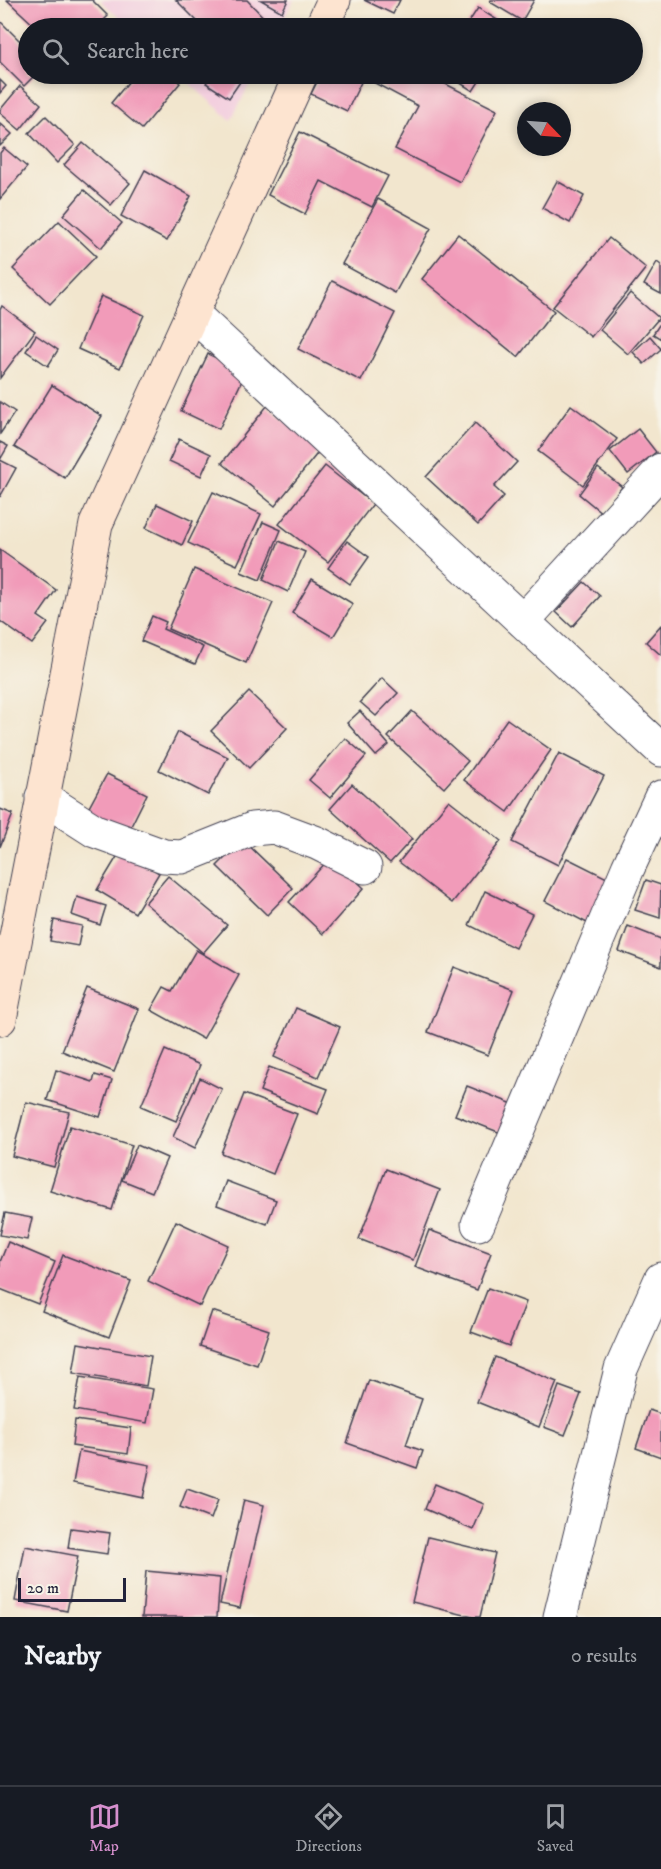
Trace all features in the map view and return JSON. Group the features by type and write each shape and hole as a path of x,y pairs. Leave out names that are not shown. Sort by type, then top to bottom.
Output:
{"street":[{"path":"326,18 334,0"},
{"path":"0,1018 96,524 296,84"},
{"path":"192,313 661,750"},
{"path":"523,621 661,470"},
{"path":"42,797 95,831 164,856 182,857 252,829 274,827 317,843 365,867"},
{"path":"478,1224 628,868 661,797"},
{"path":"560,1617 621,1369 661,1279"}],"shaded area":[{"path":"100,0 294,0 284,18 120,18"},
{"path":"190,84 250,84 231,120"}],"building":[{"path":"7,0 92,0 108,16 106,18 26,18"},
{"path":"176,0 247,0 264,18 194,18"},
{"path":"261,0 288,0 282,12"},
{"path":"364,0 400,0 393,14"},
{"path":"491,0 534,0 524,18 517,18 490,2"},
{"path":"478,8 494,18 472,18"},
{"path":"0,21 18,39 18,80 0,62"},
{"path":"0,80 6,86 0,93"},
{"path":"127,84 179,84 142,129 111,103"},
{"path":"208,84 239,84 229,98"},
{"path":"316,84 360,84 347,111 311,94"},
{"path":"377,84 446,84 497,110 460,182 395,149 418,106"},
{"path":"462,84 478,84 473,91"},
{"path":"20,86 41,104 20,130 0,113 0,110"},
{"path":"46,116 75,145 57,163 29,133"},
{"path":"0,123 12,134 0,146"},
{"path":"300,132 388,176 372,207 321,181 305,214 268,195"},
{"path":"83,143 130,183 111,205 64,165"},
{"path":"4,148 27,167 0,199 0,153"},
{"path":"145,170 191,196 167,241 121,216"},
{"path":"557,181 584,196 570,223 542,208"},
{"path":"84,190 122,223 101,248 63,215"},
{"path":"378,199 431,228 395,293 342,264"},
{"path":"59,221 96,256 50,304 13,269"},
{"path":"458,234 554,311 518,357 422,279"},
{"path":"609,238 646,268 591,337 553,307"},
{"path":"657,262 661,265 661,294 644,285"},
{"path":"332,281 395,313 361,381 298,349"},
{"path":"630,293 659,318 628,354 600,330"},
{"path":"101,296 144,315 120,368 78,349"},
{"path":"2,306 35,331 0,378 0,310"},
{"path":"661,322 661,339 653,334"},
{"path":"36,335 58,350 48,366 26,351"},
{"path":"650,336 661,349 644,364 633,352"},
{"path":"208,354 246,372 219,429 181,411"},
{"path":"52,385 102,416 65,478 14,447"},
{"path":"0,402 15,412 0,434"},
{"path":"571,405 617,439 583,485 538,451"},
{"path":"267,406 320,450 275,506 222,463"},
{"path":"475,423 517,462 494,487 504,496 478,525 426,477"},
{"path":"638,429 656,452 628,474 610,451"},
{"path":"179,439 211,454 201,476 169,461"},
{"path":"0,442 8,446 0,460"},
{"path":"0,460 16,468 0,497"},
{"path":"325,466 373,504 328,562 279,524"},
{"path":"598,468 622,487 602,513 579,494"},
{"path":"213,492 261,514 237,565 188,543"},
{"path":"157,504 193,521 182,545 146,528"},
{"path":"263,522 281,530 260,580 241,572"},
{"path":"279,541 305,552 288,592 263,580"},
{"path":"347,541 369,557 350,584 328,568"},
{"path":"0,550 56,590 38,616 48,623 32,644 0,621"},
{"path":"194,569 273,603 246,663 168,629"},
{"path":"312,579 353,604 333,637 292,613"},
{"path":"584,582 600,596 572,627 556,612"},
{"path":"152,616 166,622 163,629 203,647 195,664 141,641"},
{"path":"661,625 661,655 646,642"},
{"path":"382,678 398,693 376,716 360,702"},
{"path":"249,692 287,728 249,768 211,731"},
{"path":"360,711 389,745 376,756 347,723"},
{"path":"412,711 468,761 444,788 388,737"},
{"path":"507,719 551,750 508,812 464,780"},
{"path":"178,732 228,757 208,795 159,770"},
{"path":"345,738 366,756 330,798 309,780"},
{"path":"559,753 604,776 558,865 512,842"},
{"path":"107,774 147,794 127,834 86,813"},
{"path":"352,784 412,839 390,863 330,809"},
{"path":"449,800 501,841 452,903 399,862"},
{"path":"0,809 13,814 0,847"},
{"path":"243,840 293,888 267,915 217,866"},
{"path":"121,850 159,873 135,913 97,890"},
{"path":"331,857 364,888 323,934 289,902"},
{"path":"567,858 609,879 587,923 545,901"},
{"path":"168,876 227,925 203,953 145,903"},
{"path":"646,880 661,885 660,918 635,910"},
{"path":"485,891 532,914 515,948 469,925"},
{"path":"77,897 106,906 100,925 72,915"},
{"path":"54,920 82,926 78,946 50,941"},
{"path":"628,926 661,939 661,967 619,951"},
{"path":"196,950 239,975 203,1039 151,1010 164,987 172,991"},
{"path":"454,967 514,990 488,1055 428,1032"},
{"path":"87,988 139,1009 114,1072 62,1051"},
{"path":"296,1008 340,1027 318,1077 274,1057"},
{"path":"165,1050 200,1065 176,1121 141,1106"},
{"path":"269,1067 328,1089 318,1114 260,1091"},
{"path":"56,1070 93,1082 95,1075 112,1080 100,1117 47,1100"},
{"path":"200,1078 222,1089 195,1148 173,1137"},
{"path":"467,1086 523,1108 511,1137 455,1115"},
{"path":"244,1094 297,1114 273,1174 221,1153"},
{"path":"26,1102 69,1112 54,1167 12,1156"},
{"path":"70,1126 132,1145 112,1210 50,1191"},
{"path":"137,1145 167,1158 152,1192 122,1180"},
{"path":"386,1169 440,1190 413,1260 359,1239"},
{"path":"226,1181 276,1200 267,1224 217,1205"},
{"path":"5,1213 32,1218 27,1240 0,1235"},
{"path":"176,1221 228,1245 200,1306 148,1281"},
{"path":"429,1230 491,1253 477,1290 415,1267"},
{"path":"8,1242 55,1262 38,1304 0,1289 0,1262"},
{"path":"63,1255 131,1281 109,1337 42,1311"},
{"path":"488,1288 526,1302 509,1346 471,1332"},
{"path":"212,1311 269,1330 257,1365 200,1346"},
{"path":"78,1343 151,1356 146,1386 73,1373"},
{"path":"495,1357 557,1382 539,1427 477,1402"},
{"path":"80,1377 153,1389 147,1423 74,1410"},
{"path":"369,1380 422,1399 406,1445 423,1451 417,1468 347,1443"},
{"path":"559,1386 581,1394 565,1435 544,1427"},
{"path":"649,1410 661,1414 661,1457 636,1448"},
{"path":"75,1420 131,1428 128,1454 72,1446"},
{"path":"79,1451 150,1465 143,1498 73,1483"},
{"path":"435,1484 484,1504 473,1530 425,1509"},
{"path":"187,1489 218,1500 211,1519 180,1507"},
{"path":"244,1500 264,1505 240,1608 220,1604"},
{"path":"71,1528 110,1533 107,1554 68,1548"},
{"path":"428,1537 495,1553 480,1617 412,1602"},
{"path":"25,1546 78,1556 67,1611 15,1601"},
{"path":"146,1571 220,1578 217,1617 142,1617"}]}
